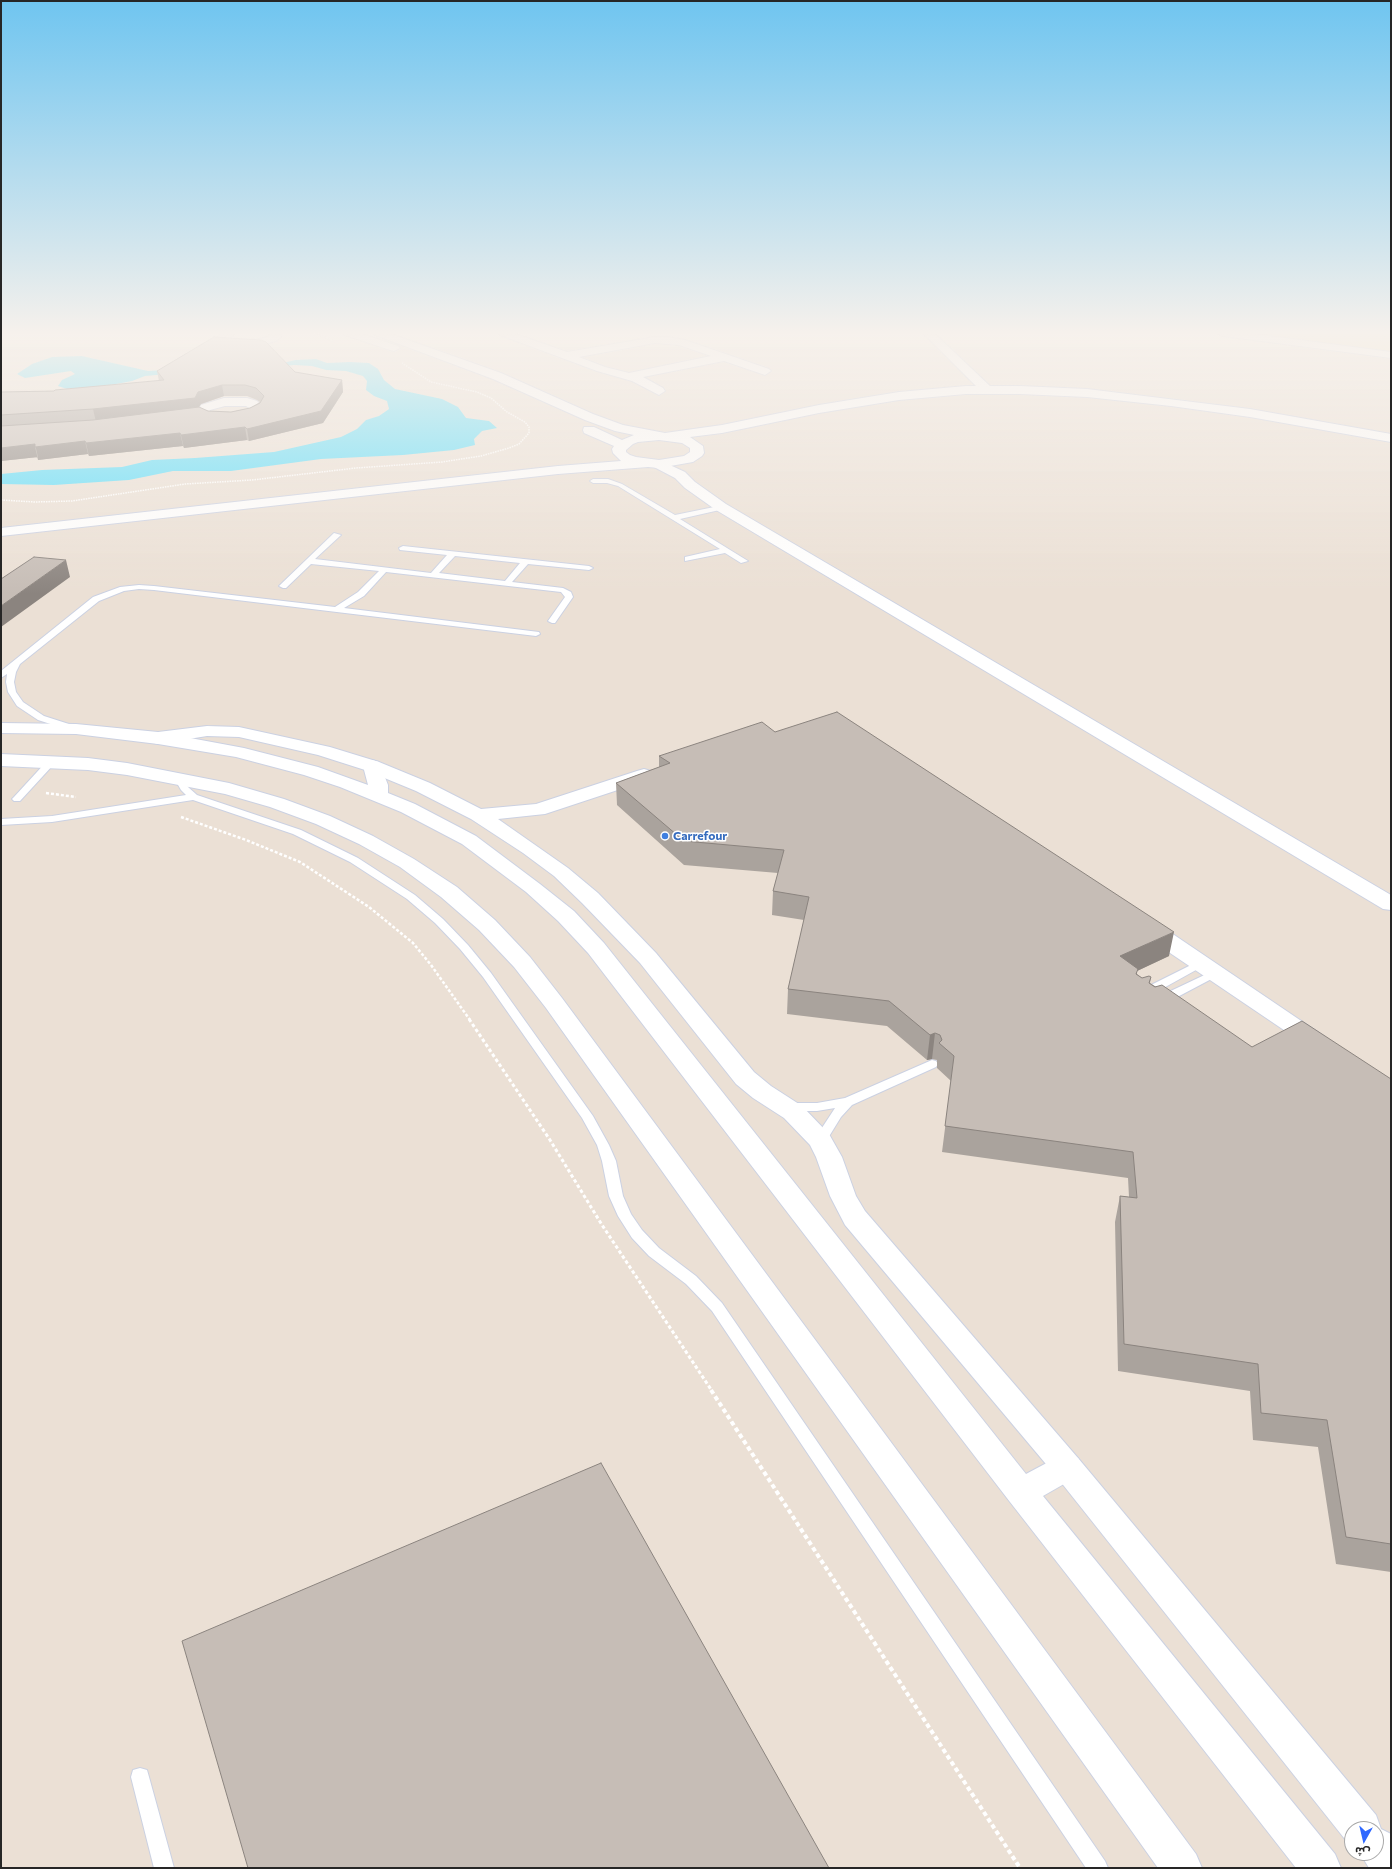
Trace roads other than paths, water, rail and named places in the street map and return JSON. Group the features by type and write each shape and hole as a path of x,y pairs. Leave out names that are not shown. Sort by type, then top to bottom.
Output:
{"street":[{"path":"597,420 620,428 692,442 696,446 697,453"},
{"path":"1,521 537,464 603,451 636,438 722,429 765,420"},
{"path":"731,440 792,420"},
{"path":"1291,420 1391,438"},
{"path":"576,425 595,432 603,451"},
{"path":"595,432 603,451"},
{"path":"1,532 558,470 688,459 710,447"},
{"path":"603,451 620,453 625,458 653,463 680,475 690,485 721,507 1391,904"},
{"path":"1,728 76,729 158,738 237,752 319,774 378,795 408,808 468,840 533,888 566,916 596,948 1021,1492 1321,1868"},
{"path":"158,738 207,731 239,732 316,750 372,766 423,787 478,815 561,872 595,903 648,958 745,1078 762,1092 793,1112 820,1140 829,1157 843,1196 855,1218 1067,1467 1355,1821"},
{"path":"1,760 51,762 119,768 186,787 229,789 277,803 323,820 366,840 407,863 448,892 487,925 522,962 568,1022 1182,1868"},
{"path":"372,766 378,785 378,795"},
{"path":"478,815 538,810 661,769"},
{"path":"522,844 527,826 538,810"},
{"path":"1132,916 1332,1052"},
{"path":"1021,1492 1067,1467"},
{"path":"1384,1856 1391,1864"}],"lane":[{"path":"592,481 615,482 744,561"},
{"path":"673,518 721,507"},
{"path":"283,586 337,535"},
{"path":"403,548 589,568"},
{"path":"688,559 726,550"},
{"path":"433,575 453,553"},
{"path":"309,561 557,589 566,592 569,597 552,621"},
{"path":"507,583 526,561"},
{"path":"336,610 361,594 384,570"},
{"path":"1,675 96,598 123,589 154,588 536,634"},
{"path":"17,661 12,672 10,682 12,692 20,704 40,718 76,729"},
{"path":"17,799 51,762"},
{"path":"1,822 52,819 138,806 186,787 297,832 354,860 381,876 411,897 439,921 464,947 492,982 587,1116 603,1145 609,1161 616,1196 624,1216 654,1252 691,1280 717,1307 1098,1868"},
{"path":"1138,997 1208,968"},
{"path":"1151,1006 1208,968"},
{"path":"786,1107 817,1107 848,1102 932,1064"},
{"path":"820,1140 832,1120 848,1102"},
{"path":"140,1777 164,1868"}],"water":[{"path":"366,420 483,420 489,421 497,428 482,431 474,439 475,445 454,450 403,455 321,459 231,471 173,471 129,480 54,485 1,484 1,474 42,470 122,467 152,460 274,452 341,437 357,429"}],"place":[{"name":"Carrefour","path":"665,836"}]}
